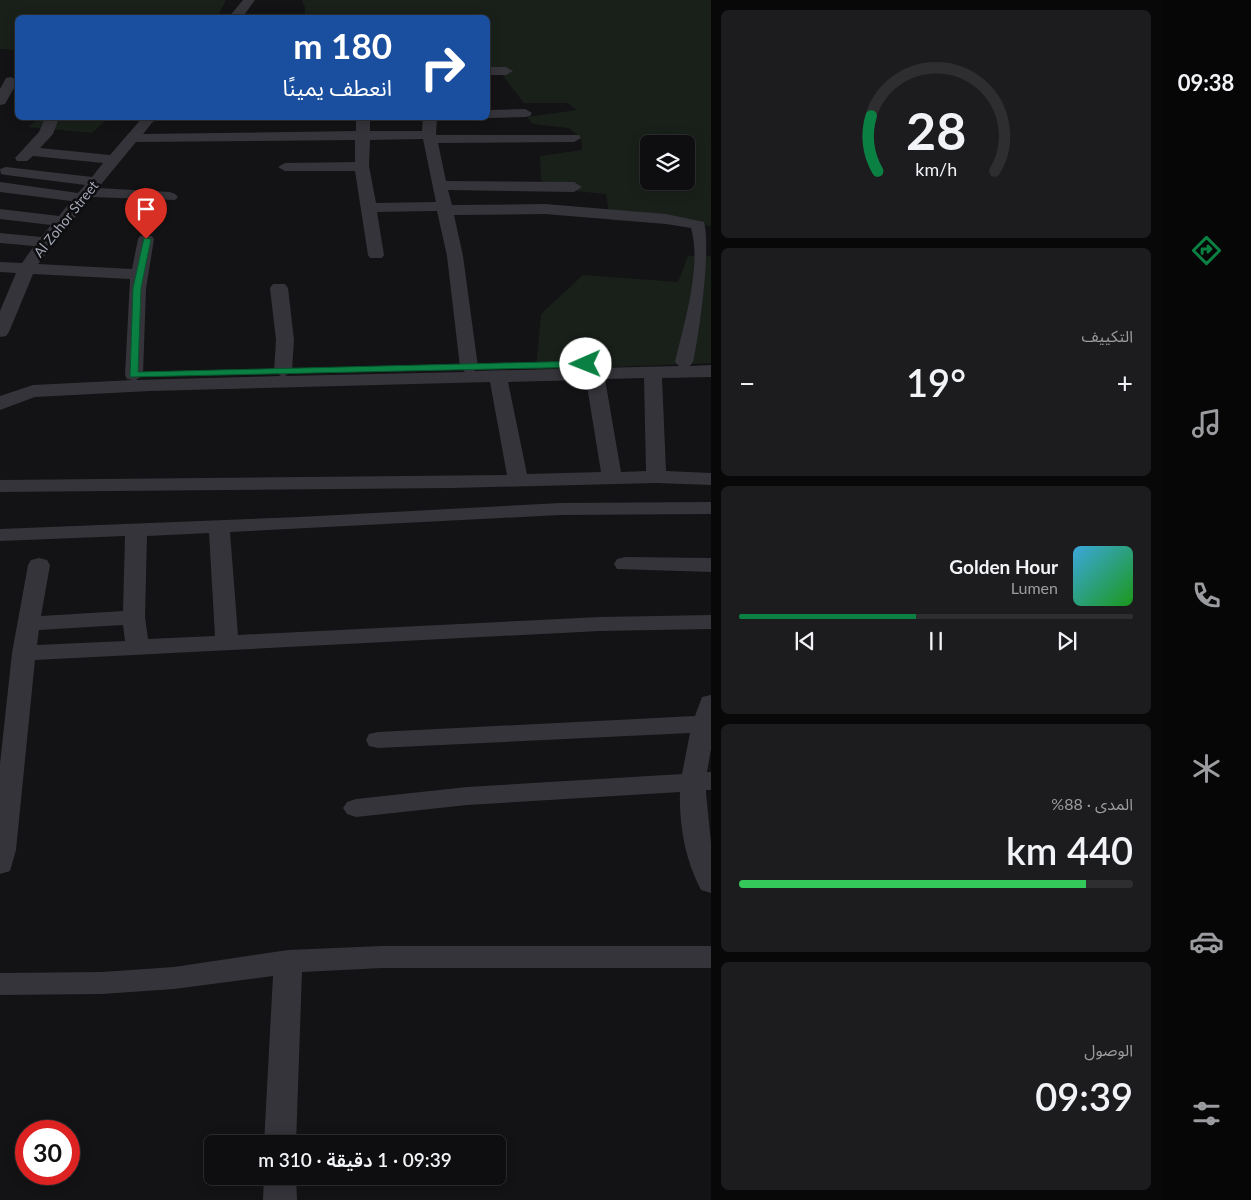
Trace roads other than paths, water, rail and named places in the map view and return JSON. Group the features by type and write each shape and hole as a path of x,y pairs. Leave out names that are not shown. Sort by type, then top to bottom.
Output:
{"street":[{"path":"237,15 249,0"},
{"path":"490,71 506,72"},
{"path":"0,101 10,81"},
{"path":"490,114 525,113"},
{"path":"3,173 30,151 46,134 51,120"},
{"name":"Al Zohor Street","path":"0,332 5,306 45,242 88,190 116,160 147,120"},
{"path":"295,120 296,137"},
{"path":"363,120 362,166 376,255"},
{"path":"430,120 430,141 462,303 469,367"},
{"path":"214,137 223,121"},
{"path":"132,138 362,136 516,150"},
{"path":"430,141 574,138"},
{"path":"30,151 116,160"},
{"path":"285,167 362,166"},
{"path":"3,173 88,190"},
{"path":"440,185 574,187"},
{"path":"535,186 545,209"},
{"path":"0,187 88,190 170,197"},
{"path":"370,208 545,209 666,219 698,225 701,232 704,259 700,291 684,362"},
{"path":"0,214 62,221"},
{"path":"0,238 45,242"},
{"path":"134,375 139,274 146,239"},
{"path":"0,267 26,270 139,274"},
{"path":"280,288 285,340 283,371"},
{"path":"2,396 22,382 134,375 711,361"},
{"path":"2,396 33,391 150,385 711,371"},
{"path":"653,373 656,477"},
{"path":"595,375 612,478"},
{"path":"498,377 518,480"},
{"path":"0,486 656,477 711,478"},
{"path":"0,535 218,527 560,509 711,508"},
{"path":"218,527 227,643"},
{"path":"136,530 134,616 137,647"},
{"path":"625,564 711,566"},
{"path":"0,864 11,798 7,754 9,705 24,654 39,566"},
{"path":"28,624 134,616"},
{"path":"24,654 590,624 711,622"},
{"path":"378,740 708,713 702,781 692,803 704,831 710,877"},
{"path":"356,808 467,796 702,781"},
{"path":"0,984 102,983 174,978 288,961 382,957 711,957"},
{"path":"280,1135 288,961"},
{"path":"280,1185 280,1200"}]}
